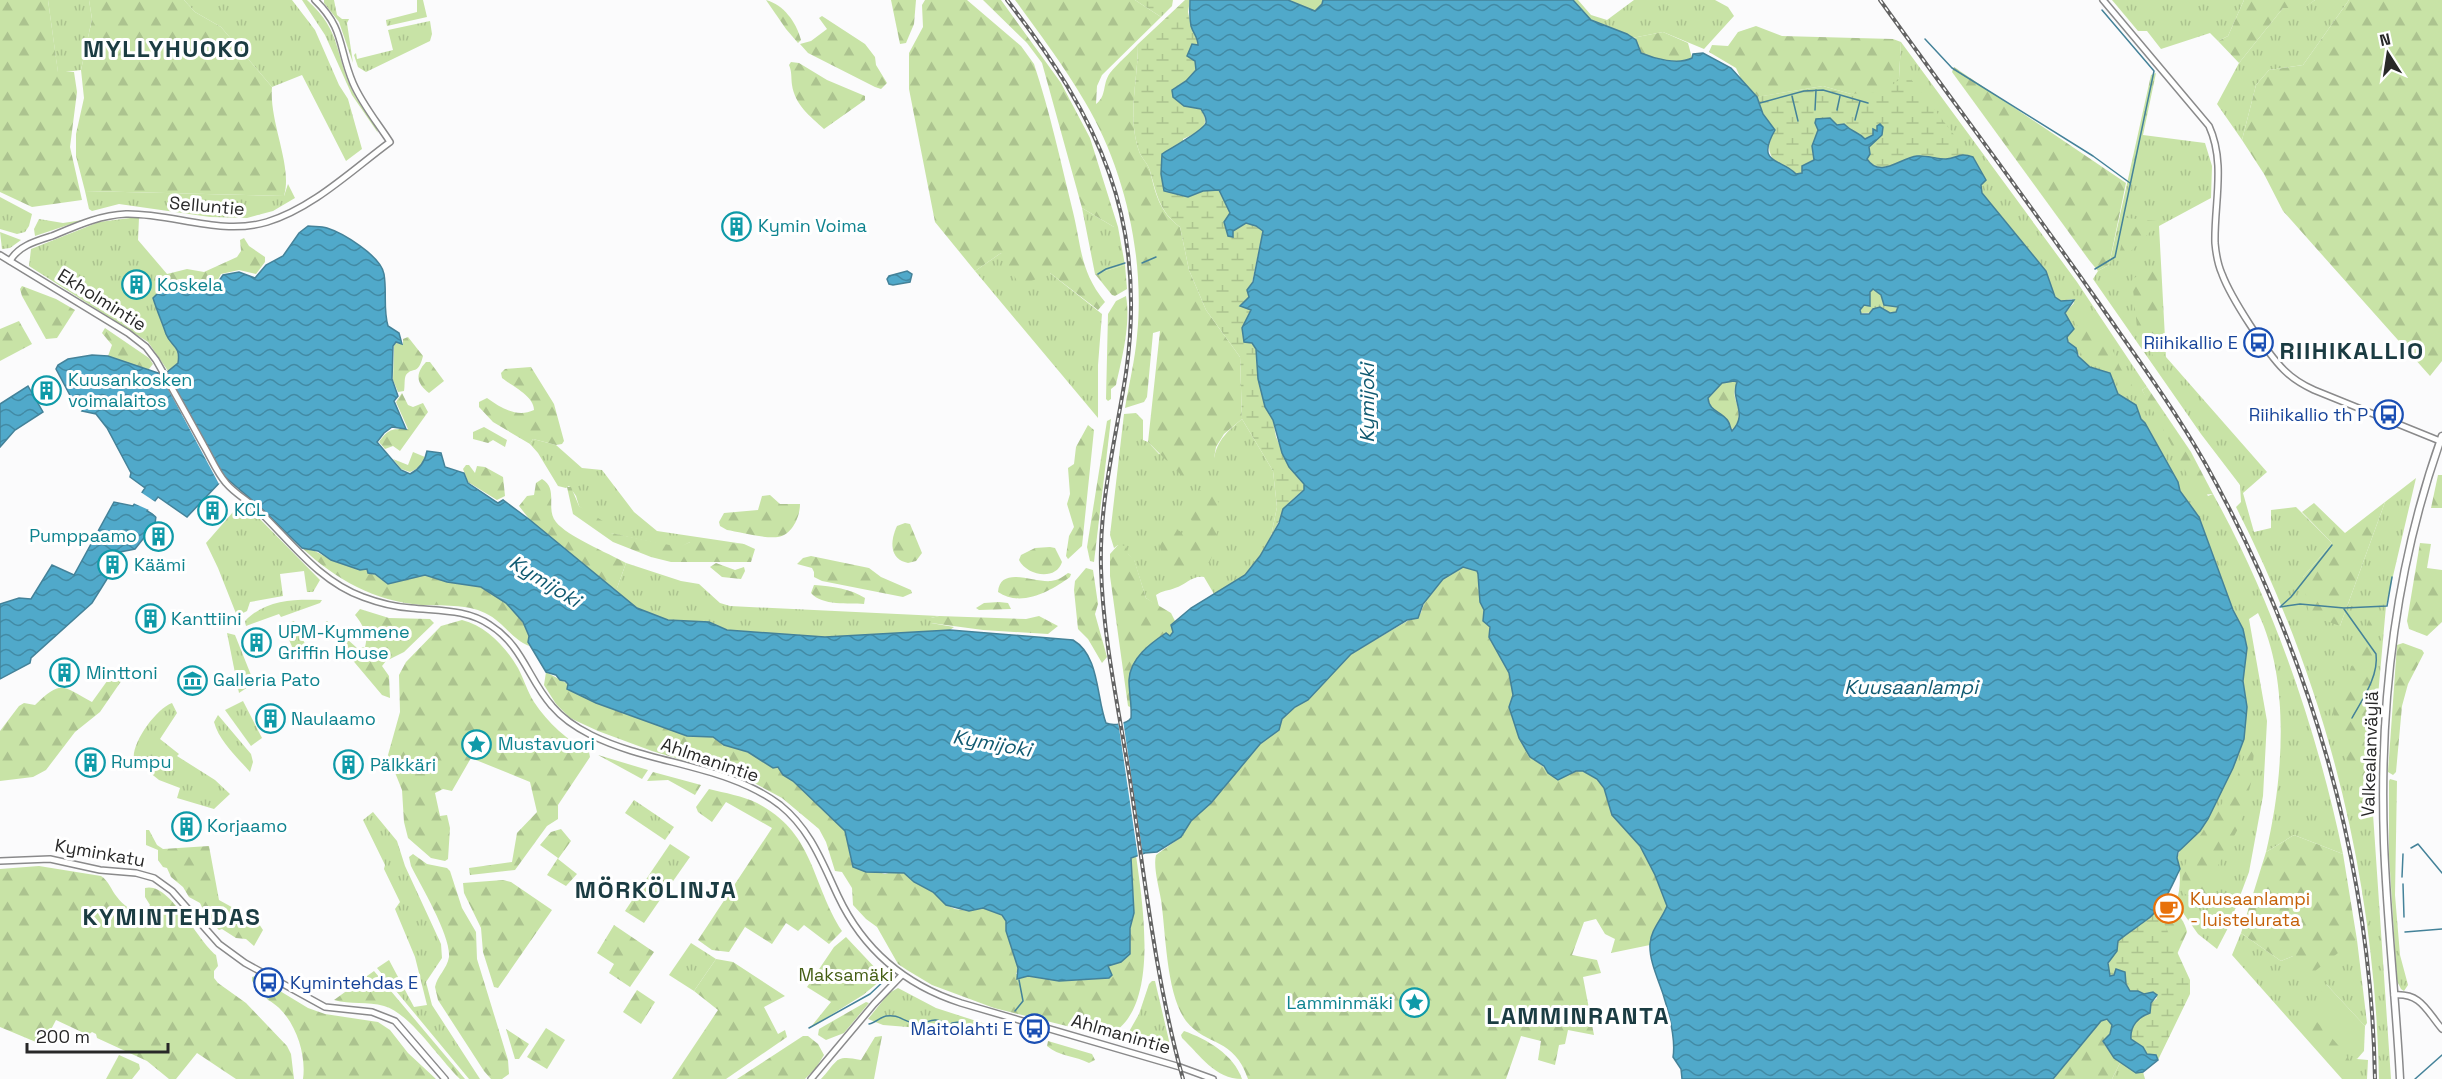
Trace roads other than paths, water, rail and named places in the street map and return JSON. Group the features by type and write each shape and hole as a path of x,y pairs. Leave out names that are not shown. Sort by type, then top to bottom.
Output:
{"main road":[{"name":"Valkealanväylä","path":"2400,1079 2383,825 2383,765 2387,692 2403,576 2425,485 2441,439"}],"street":[{"name":"Selluntie","path":"10,261 16,252 30,244 80,225 115,215 141,215 222,226 267,222 286,214 321,193 390,142 357,92 350,75 341,37 333,19 315,0"},
{"path":"2103,0 2209,126 2216,145 2218,163 2215,242 2219,266 2228,287 2278,364 2295,380 2314,390 2441,439"},
{"name":"Ekholmintie","path":"0,255 135,338 149,350 224,481"},
{"name":"Ahlmanintie","path":"224,481 254,506 323,574 348,591 378,602 408,608 454,612 490,624 515,647 552,707 576,727 616,745 740,783 779,805 798,823 813,843 856,928 882,958 902,975 944,998 1180,1066 1213,1079"},
{"name":"Kyminkatu","path":"0,861 50,859 100,870 136,873 154,878 177,896 219,944 245,963 325,1007 372,1012 395,1021 445,1079"},
{"path":"811,1079 874,1004 902,975"},
{"path":"2394,995 2411,995 2417,999 2442,1029"}],"water":[{"path":"1190,0 1288,0 1315,11 1323,0 1573,0 1591,20 1627,34 1636,40 1641,53 1660,59 1680,61 1692,58 1693,54 1703,53 1731,68 1757,97 1763,114 1775,130 1768,149 1769,155 1796,174 1802,173 1802,166 1814,160 1812,146 1818,130 1816,119 1830,118 1837,125 1844,124 1865,139 1873,135 1873,129 1877,131 1877,126 1880,124 1883,127 1882,135 1869,147 1870,154 1867,159 1872,165 1878,167 1891,166 1917,156 1946,159 1961,155 1973,157 1986,180 1981,185 1982,193 2046,271 2055,297 2061,301 2074,300 2065,313 2074,329 2067,337 2068,342 2076,348 2078,356 2090,367 2110,373 2118,394 2136,405 2141,419 2178,482 2180,491 2199,517 2233,610 2243,629 2247,648 2243,681 2247,707 2244,739 2233,768 2208,819 2200,831 2178,852 2180,869 2162,904 2151,916 2118,941 2117,951 2108,963 2110,976 2114,975 2116,969 2125,972 2126,984 2130,991 2144,994 2153,992 2157,995 2151,1003 2150,1013 2133,1026 2131,1039 2143,1047 2147,1054 2156,1055 2158,1060 2143,1072 2136,1073 2114,1058 2103,1041 2110,1034 2112,1025 2107,1019 2101,1021 2053,1079 1682,1079 1681,1069 1673,1057 1674,1042 1670,1018 1650,950 1652,934 1667,906 1655,875 1640,846 1612,815 1604,788 1597,779 1583,771 1576,771 1558,780 1548,773 1544,766 1530,757 1519,738 1509,707 1513,695 1509,673 1489,637 1490,627 1483,621 1484,610 1480,602 1477,571 1463,567 1443,579 1423,604 1418,618 1407,620 1351,654 1308,700 1295,707 1282,719 1279,730 1260,744 1211,803 1191,821 1181,837 1157,852 1131,858 1134,913 1130,928 1130,954 1121,962 1108,966 1112,975 1109,978 1059,981 1028,976 1017,979 1018,968 1006,931 1006,921 1002,915 983,908 969,911 946,905 933,892 914,882 904,873 866,872 853,867 845,831 793,781 783,775 778,767 773,768 748,752 724,745 713,737 687,736 596,703 567,689 568,684 565,681 546,672 528,642 529,636 523,622 506,603 481,587 447,582 425,575 388,584 375,574 368,573 367,569 360,570 331,560 318,551 302,548 225,477 187,517 158,497 147,511 156,516 155,524 135,549 110,554 101,569 107,575 107,579 92,603 31,658 30,663 0,679 0,604 19,598 31,599 52,565 74,575 114,502 133,506 145,488 130,477 131,473 107,428 96,414 82,411 87,405 72,399 56,369 58,365 68,359 92,355 108,356 158,373 167,372 178,363 179,357 177,349 166,334 153,298 175,282 188,282 214,288 223,275 239,272 255,278 266,265 283,256 299,233 308,226 327,228 351,240 376,260 384,274 388,326 399,333 402,344 396,342 393,346 392,379 398,396 394,401 406,429 392,427 377,442 401,470 410,474 417,470 427,451 441,453 445,467 464,473 468,483 498,503 503,500 637,608 668,620 709,622 727,630 825,637 950,630 1073,640 1082,647 1093,666 1106,723 1126,722 1131,718 1130,672 1137,658 1148,646 1166,633 1170,636 1173,632 1171,625 1191,608 1245,575 1260,556 1279,523 1283,509 1304,490 1304,484 1289,467 1282,453 1273,420 1265,407 1258,379 1256,349 1252,343 1244,342 1242,328 1251,310 1240,306 1249,297 1247,290 1253,282 1263,231 1246,223 1233,231 1233,237 1228,236 1224,222 1230,213 1219,190 1203,191 1188,197 1164,191 1161,174 1162,154 1193,135 1206,123 1201,109 1184,106 1173,97 1172,90 1186,81 1196,70 1195,61 1187,56 1192,44 1198,45 1191,26","holes":["1873,289 1881,295 1884,305 1898,307 1896,312 1890,313 1880,307 1873,309 1869,314 1861,314 1860,310 1864,305 1870,306 1870,292","1737,382 1735,389 1739,418 1732,431 1728,421 1713,409 1708,398 1722,383"]},
{"path":"907,271 912,274 910,282 889,284 887,279 889,276"},
{"path":"28,386 43,412 15,430 0,447 0,404"}],"waterway":[{"path":"2095,269 2115,257 2154,71 2102,10"},
{"path":"1925,39 1952,68 2093,156 2130,183"},
{"path":"1815,110 1816,90"},
{"path":"1760,103 1804,91 1823,90 1868,103"},
{"path":"1792,96 1798,121"},
{"path":"1837,110 1840,96"},
{"path":"1855,120 1860,101"},
{"path":"1142,263 1156,257"},
{"path":"1098,274 1125,263"},
{"path":"2281,606 2291,597 2332,545"},
{"path":"2280,607 2300,604 2344,608 2387,606 2392,577"},
{"path":"2344,609 2376,654 2375,671 2365,696 2352,718"},
{"path":"2411,848 2418,844 2442,873"},
{"path":"2402,877 2403,854"},
{"path":"2403,884 2404,917"},
{"path":"2405,932 2442,929"},
{"path":"809,1028 870,994 886,979"},
{"path":"1015,1011 1023,1001 1019,980"},
{"path":"869,1024 890,1016 919,1024 937,1020 949,1026 959,1022 966,1027 994,1025"},
{"path":"2415,1079 2442,1055"}],"railway":[{"path":"1007,0 1068,87 1091,130 1109,173 1122,219 1130,267 1131,318 1126,373 1103,519 1102,595 1108,648 1152,931 1165,1005 1183,1079"},
{"path":"1880,0 2041,221 2151,378 2205,463 2242,535 2275,609 2304,684 2328,761 2347,839 2362,918 2371,998 2375,1079"}],"place":[{"name":"Kymin Voima","path":"737,226"},
{"name":"Koskela","path":"136,285"},
{"name":"Riihikallio E","path":"2259,343"},
{"name":"Kuusankosken voimalaitos","path":"47,390"},
{"name":"Riihikallio th P","path":"2389,415"},
{"name":"KCL","path":"213,510"},
{"name":"Pumppaamo","path":"158,536"},
{"name":"Käämi","path":"113,565"},
{"name":"Kanttiini","path":"150,619"},
{"name":"UPM-Kymmene Griffin House","path":"257,642"},
{"name":"Minttoni","path":"65,673"},
{"name":"Galleria Pato","path":"192,680"},
{"name":"Naulaamo","path":"270,719"},
{"name":"Mustavuori","path":"477,744"},
{"name":"Rumpu","path":"90,762"},
{"name":"Pälkkäri","path":"349,765"},
{"name":"Korjaamo","path":"186,826"},
{"name":"Kuusaanlampi - luistelurata","path":"2169,909"},
{"name":"Kymintehdas E","path":"269,983"},
{"name":"Lamminmäki","path":"1414,1003"},
{"name":"Maitolahti E","path":"1034,1029"}],"district":[{"name":"MYLLYHUOKO","path":"167,49"},
{"name":"RIIHIKALLIO","path":"2352,351"},
{"name":"MÖRKÖLINJA","path":"656,890"},
{"name":"KYMINTEHDAS","path":"172,917"},
{"name":"LAMMINRANTA","path":"1578,1016"}],"water label":[{"name":"Kymijoki","path":"1367,403"},
{"name":"Kymijoki","path":"545,581"},
{"name":"Kuusaanlampi","path":"1911,687"},
{"name":"Kymijoki","path":"992,743"}],"park label":[{"name":"Maksamäki","path":"846,975"}]}
